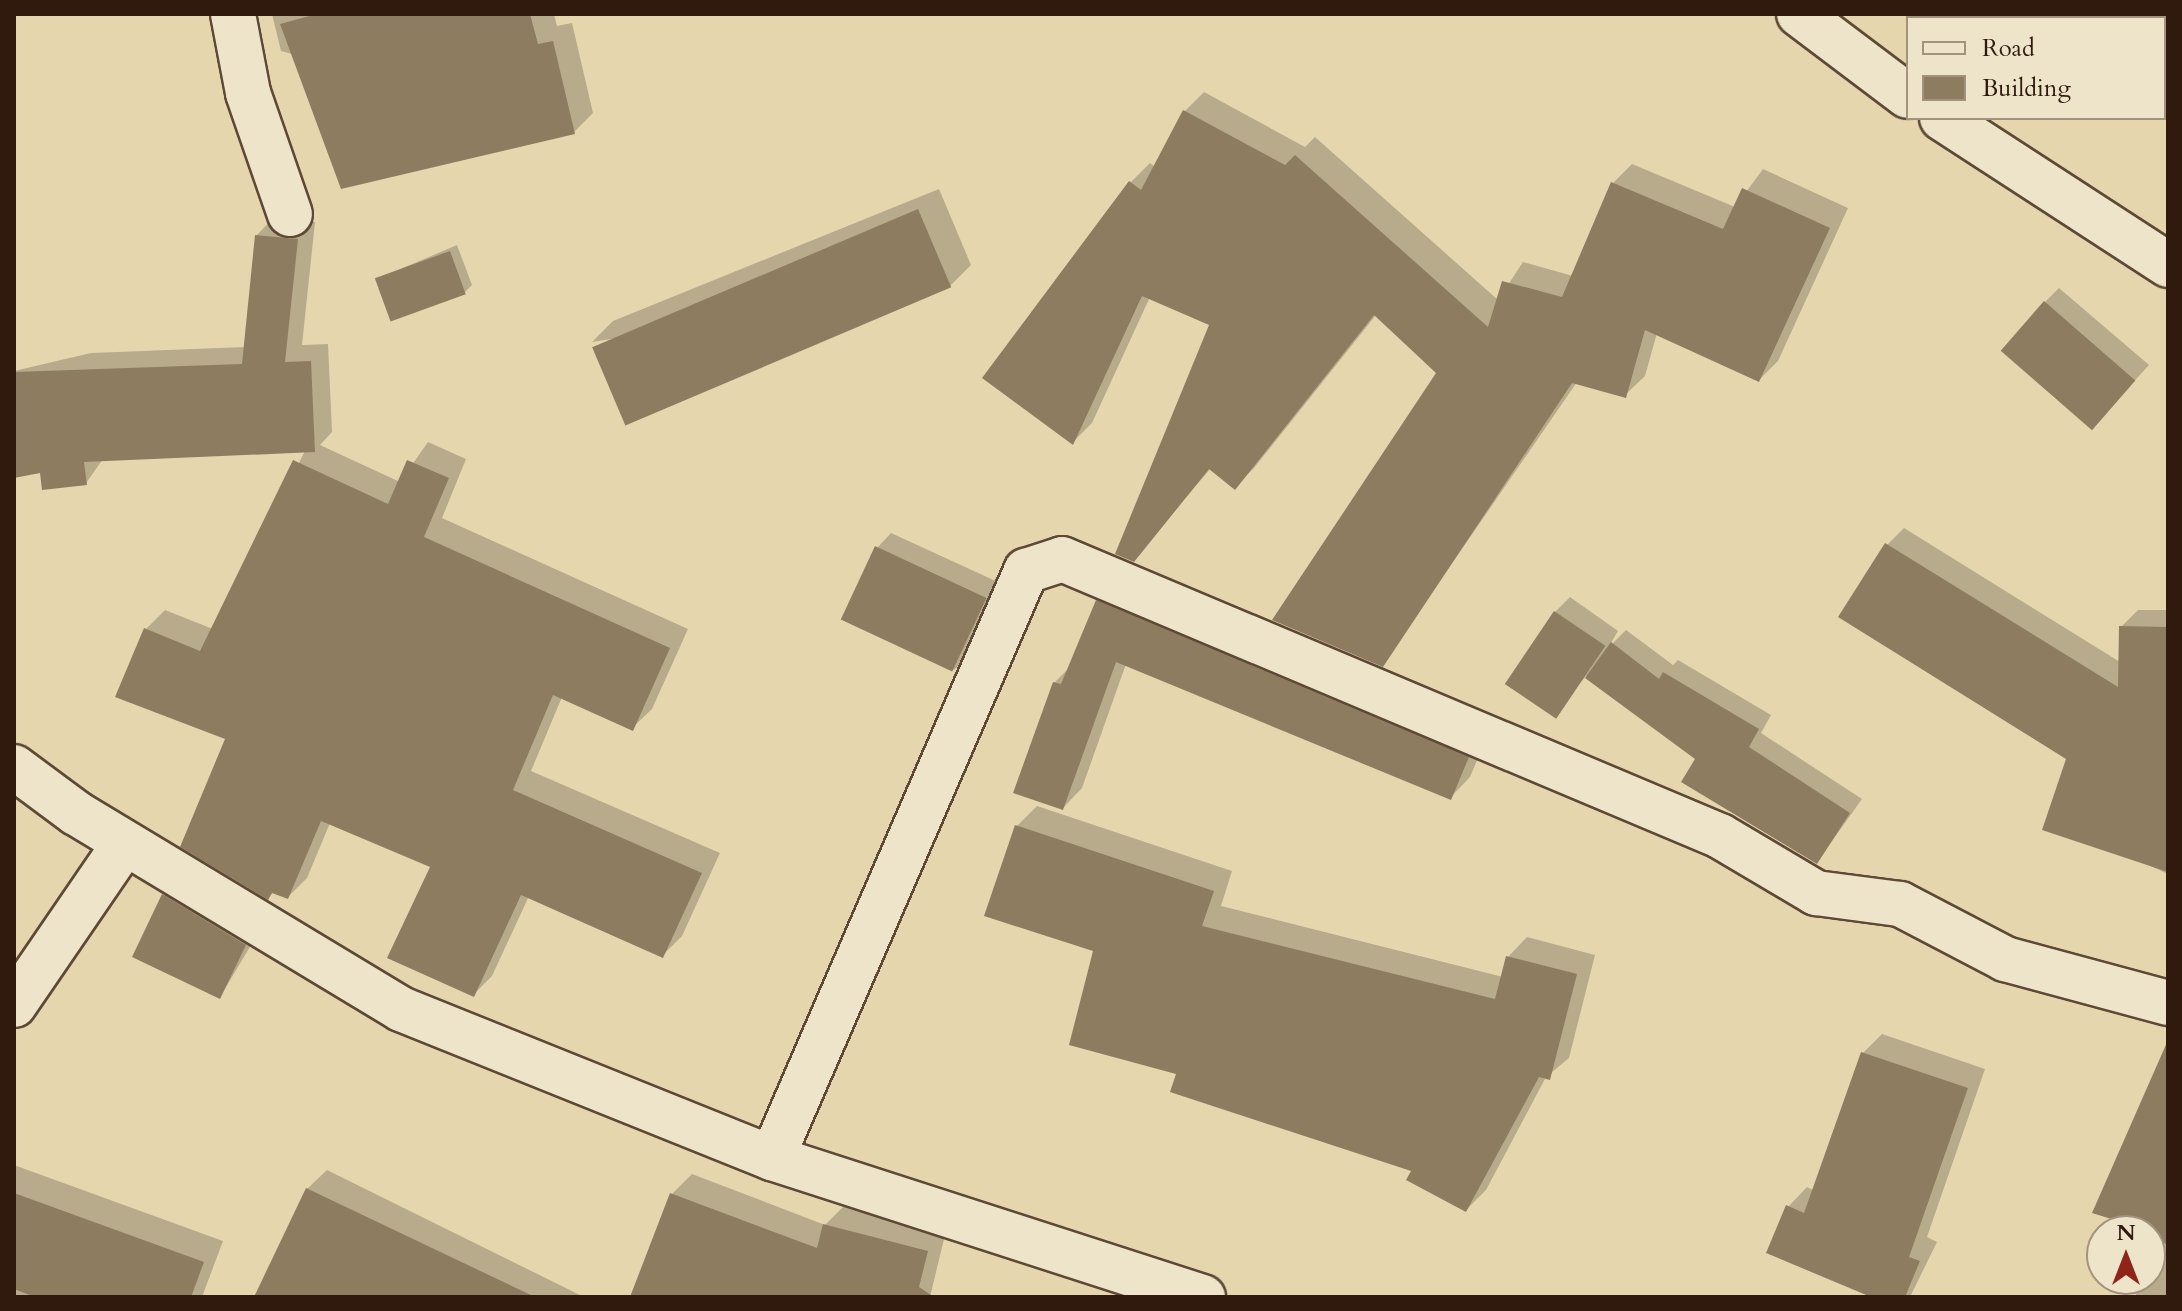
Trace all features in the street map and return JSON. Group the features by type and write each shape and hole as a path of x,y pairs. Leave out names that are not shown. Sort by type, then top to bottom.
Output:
{"street":[{"path":"233,14 248,93 290,214"},
{"path":"1799,14 1906,94"},
{"path":"1945,120 2168,265"},
{"path":"772,1158 1026,571 1062,559 1720,836 1816,893 1900,904 2005,959 2168,1003"},
{"path":"14,767 125,843 401,1009 772,1158 1203,1297"},
{"path":"14,1005 125,843"}],"building":[{"path":"317,14 530,14 538,44 553,41 575,134 341,189 280,24"},
{"path":"1183,110 1285,165 1295,155 1488,327 1502,281 1562,297 1611,182 1723,229 1742,188 1830,228 1759,382 1645,330 1626,398 1572,383 1383,667 1272,620 1436,373 1374,315 1235,490 1209,469 1134,562 1115,554 1209,325 1142,296 1073,445 982,378 1129,181 1141,190"},
{"path":"918,209 951,287 625,426 592,347"},
{"path":"255,235 298,239 285,362 311,361 315,452 84,462 87,485 42,490 40,473 14,478 14,372 242,364"},
{"path":"450,251 466,294 391,322 375,278"},
{"path":"2044,301 2135,380 2092,430 2001,351"},
{"path":"293,460 388,504 407,460 449,478 424,537 670,648 633,731 553,695 513,790 702,873 663,958 521,895 474,997 387,958 430,867 321,821 288,899 272,893 268,900 180,847 225,739 115,697 144,628 200,651"},
{"path":"1885,543 2118,687 2119,626 2168,627 2168,872 2042,830 2066,759 1838,617"},
{"path":"875,546 986,598 952,671 841,619"},
{"path":"1096,600 1469,757 1451,800 1116,662 1063,810 1013,793 1053,682 1061,684"},
{"path":"1554,611 1605,646 1556,719 1505,684"},
{"path":"1611,642 1659,679 1663,672 1759,729 1749,747 1850,813 1817,864 1681,782 1695,759 1585,678"},
{"path":"1015,825 1214,891 1202,926 1495,999 1506,956 1577,974 1550,1080 1539,1077 1466,1212 1406,1180 1411,1171 1170,1092 1176,1074 1069,1045 1093,951 984,916"},
{"path":"162,894 246,945 220,999 132,957"},
{"path":"2168,1040 2168,1246 2166,1215 2092,1213"},
{"path":"1861,1052 1968,1088 1909,1257 1920,1261 1905,1297 1871,1297 1766,1253 1786,1205 1804,1213"},
{"path":"306,1188 535,1297 254,1297"},
{"path":"14,1193 204,1262 191,1297 35,1297 14,1289"},
{"path":"670,1193 817,1248 823,1224 928,1251 919,1287 934,1297 630,1297"}]}
